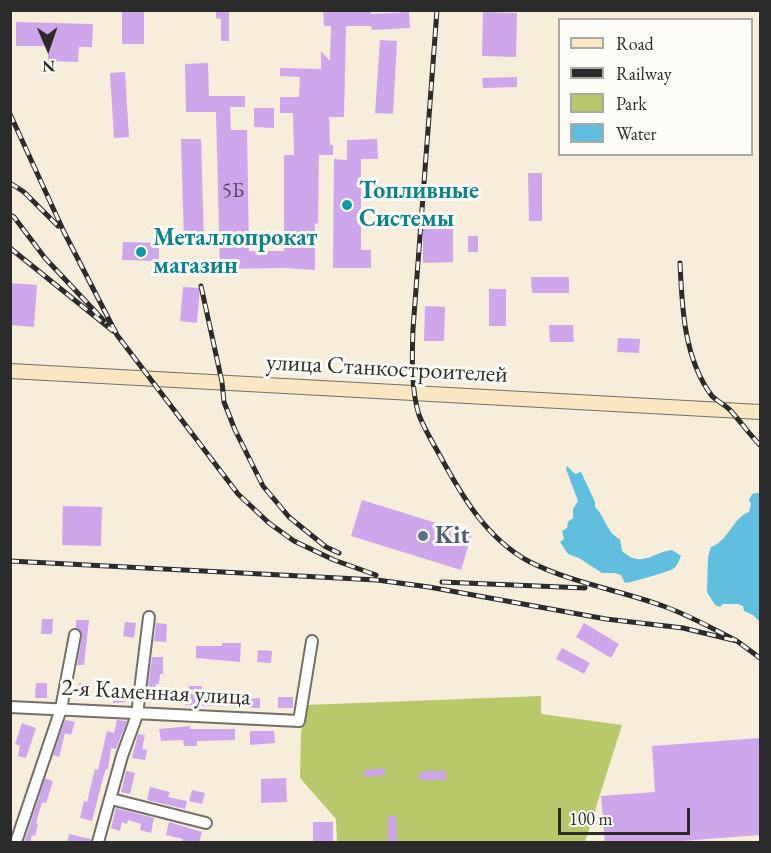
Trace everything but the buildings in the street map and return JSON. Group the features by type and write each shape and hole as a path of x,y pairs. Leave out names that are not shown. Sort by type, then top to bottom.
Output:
{"main road":[{"name":"улица Станкостроителей","path":"10,371 760,412"}],"street":[{"path":"98,843 122,756 137,714 149,616"},
{"path":"16,843 61,709 75,635"},
{"name":"2-я Каменная улица","path":"10,707 299,721 312,641"},
{"path":"111,799 206,823"}],"green space":[{"path":"541,696 541,714 622,725 585,842 337,842 336,819 300,778 301,733 306,705"}],"water":[{"path":"567,466 575,474 581,472 595,502 595,507 612,533 620,539 622,551 636,559 642,559 672,550 681,556 674,568 625,583 621,575 602,573 579,558 568,554 560,542 564,539 562,531 567,528 568,522 573,518 573,509 578,501 566,469"},
{"path":"760,493 760,622 738,604 723,604 720,607 715,605 707,592 708,557 711,547 722,540 738,519 749,512 751,504 749,500 752,494"}],"railway":[{"path":"437,10 413,339 415,395 423,425 465,499 487,528 514,552 530,562 562,575 673,610 737,641"},
{"path":"10,114 64,232 117,335 238,494 269,523 294,541 334,560 376,575"},
{"path":"10,183 24,192 58,226"},
{"path":"10,215 14,217 45,258 106,323"},
{"path":"10,248 113,331"},
{"path":"680,263 686,332 695,366 712,396 730,410 760,445"},
{"path":"201,286 222,382 224,402 235,430 263,486 289,517 326,547 339,553"},
{"path":"10,561 377,580 429,587 606,619 683,628 737,641 760,658"},
{"path":"442,582 585,588"}],"place":[{"name":"Топливные Системы","path":"347,205"},
{"name":"Металлопрокат магазин","path":"141,252"},
{"name":"Kit","path":"423,536"}]}
